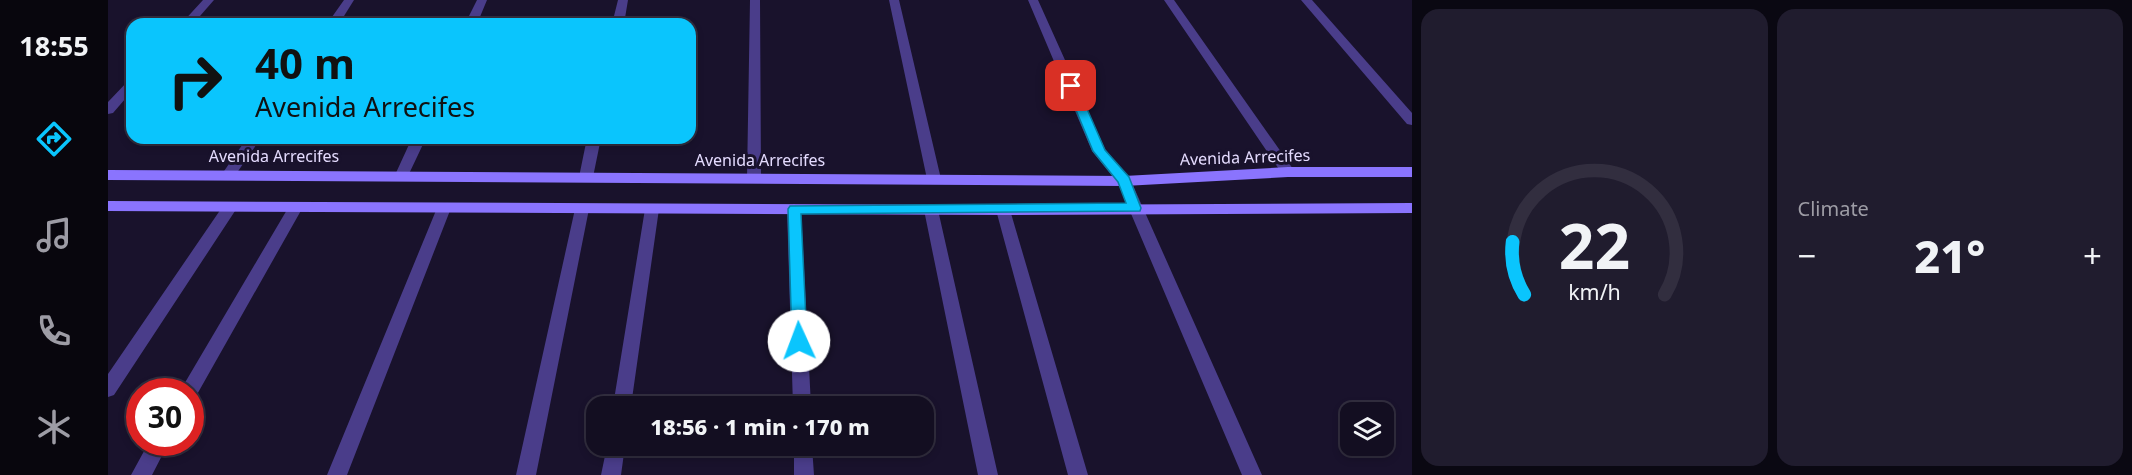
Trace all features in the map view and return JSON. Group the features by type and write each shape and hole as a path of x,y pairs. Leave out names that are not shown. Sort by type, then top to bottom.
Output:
{"main road":[{"name":"Avenida Arrecifes","path":"108,175 1124,181 1288,172 1412,172"},
{"path":"108,206 931,210 1412,208"}],"street":[{"path":"192,18 209,0"},
{"path":"337,18 349,0"},
{"path":"474,18 482,0"},
{"path":"619,18 623,0"},
{"path":"754,178 755,0"},
{"path":"894,0 934,179"},
{"path":"1034,0 1099,151 1124,181 1252,475"},
{"path":"1169,0 1288,172"},
{"path":"1306,0 1412,121"},
{"path":"108,110 126,90"},
{"path":"229,174 250,144"},
{"path":"402,175 416,144"},
{"path":"586,177 593,144"},
{"path":"108,388 230,207"},
{"path":"197,378 296,207"},
{"path":"337,475 444,208"},
{"path":"526,475 582,209"},
{"path":"624,396 652,209"},
{"path":"794,209 802,396"},
{"path":"931,210 988,475"},
{"path":"1003,210 1078,475"},
{"path":"141,475 152,456"},
{"path":"611,475 614,456"},
{"path":"803,456 804,475"}],"route":[{"path":"799,341 794,209 1135,208 1124,181 1099,151 1071,86"}]}
